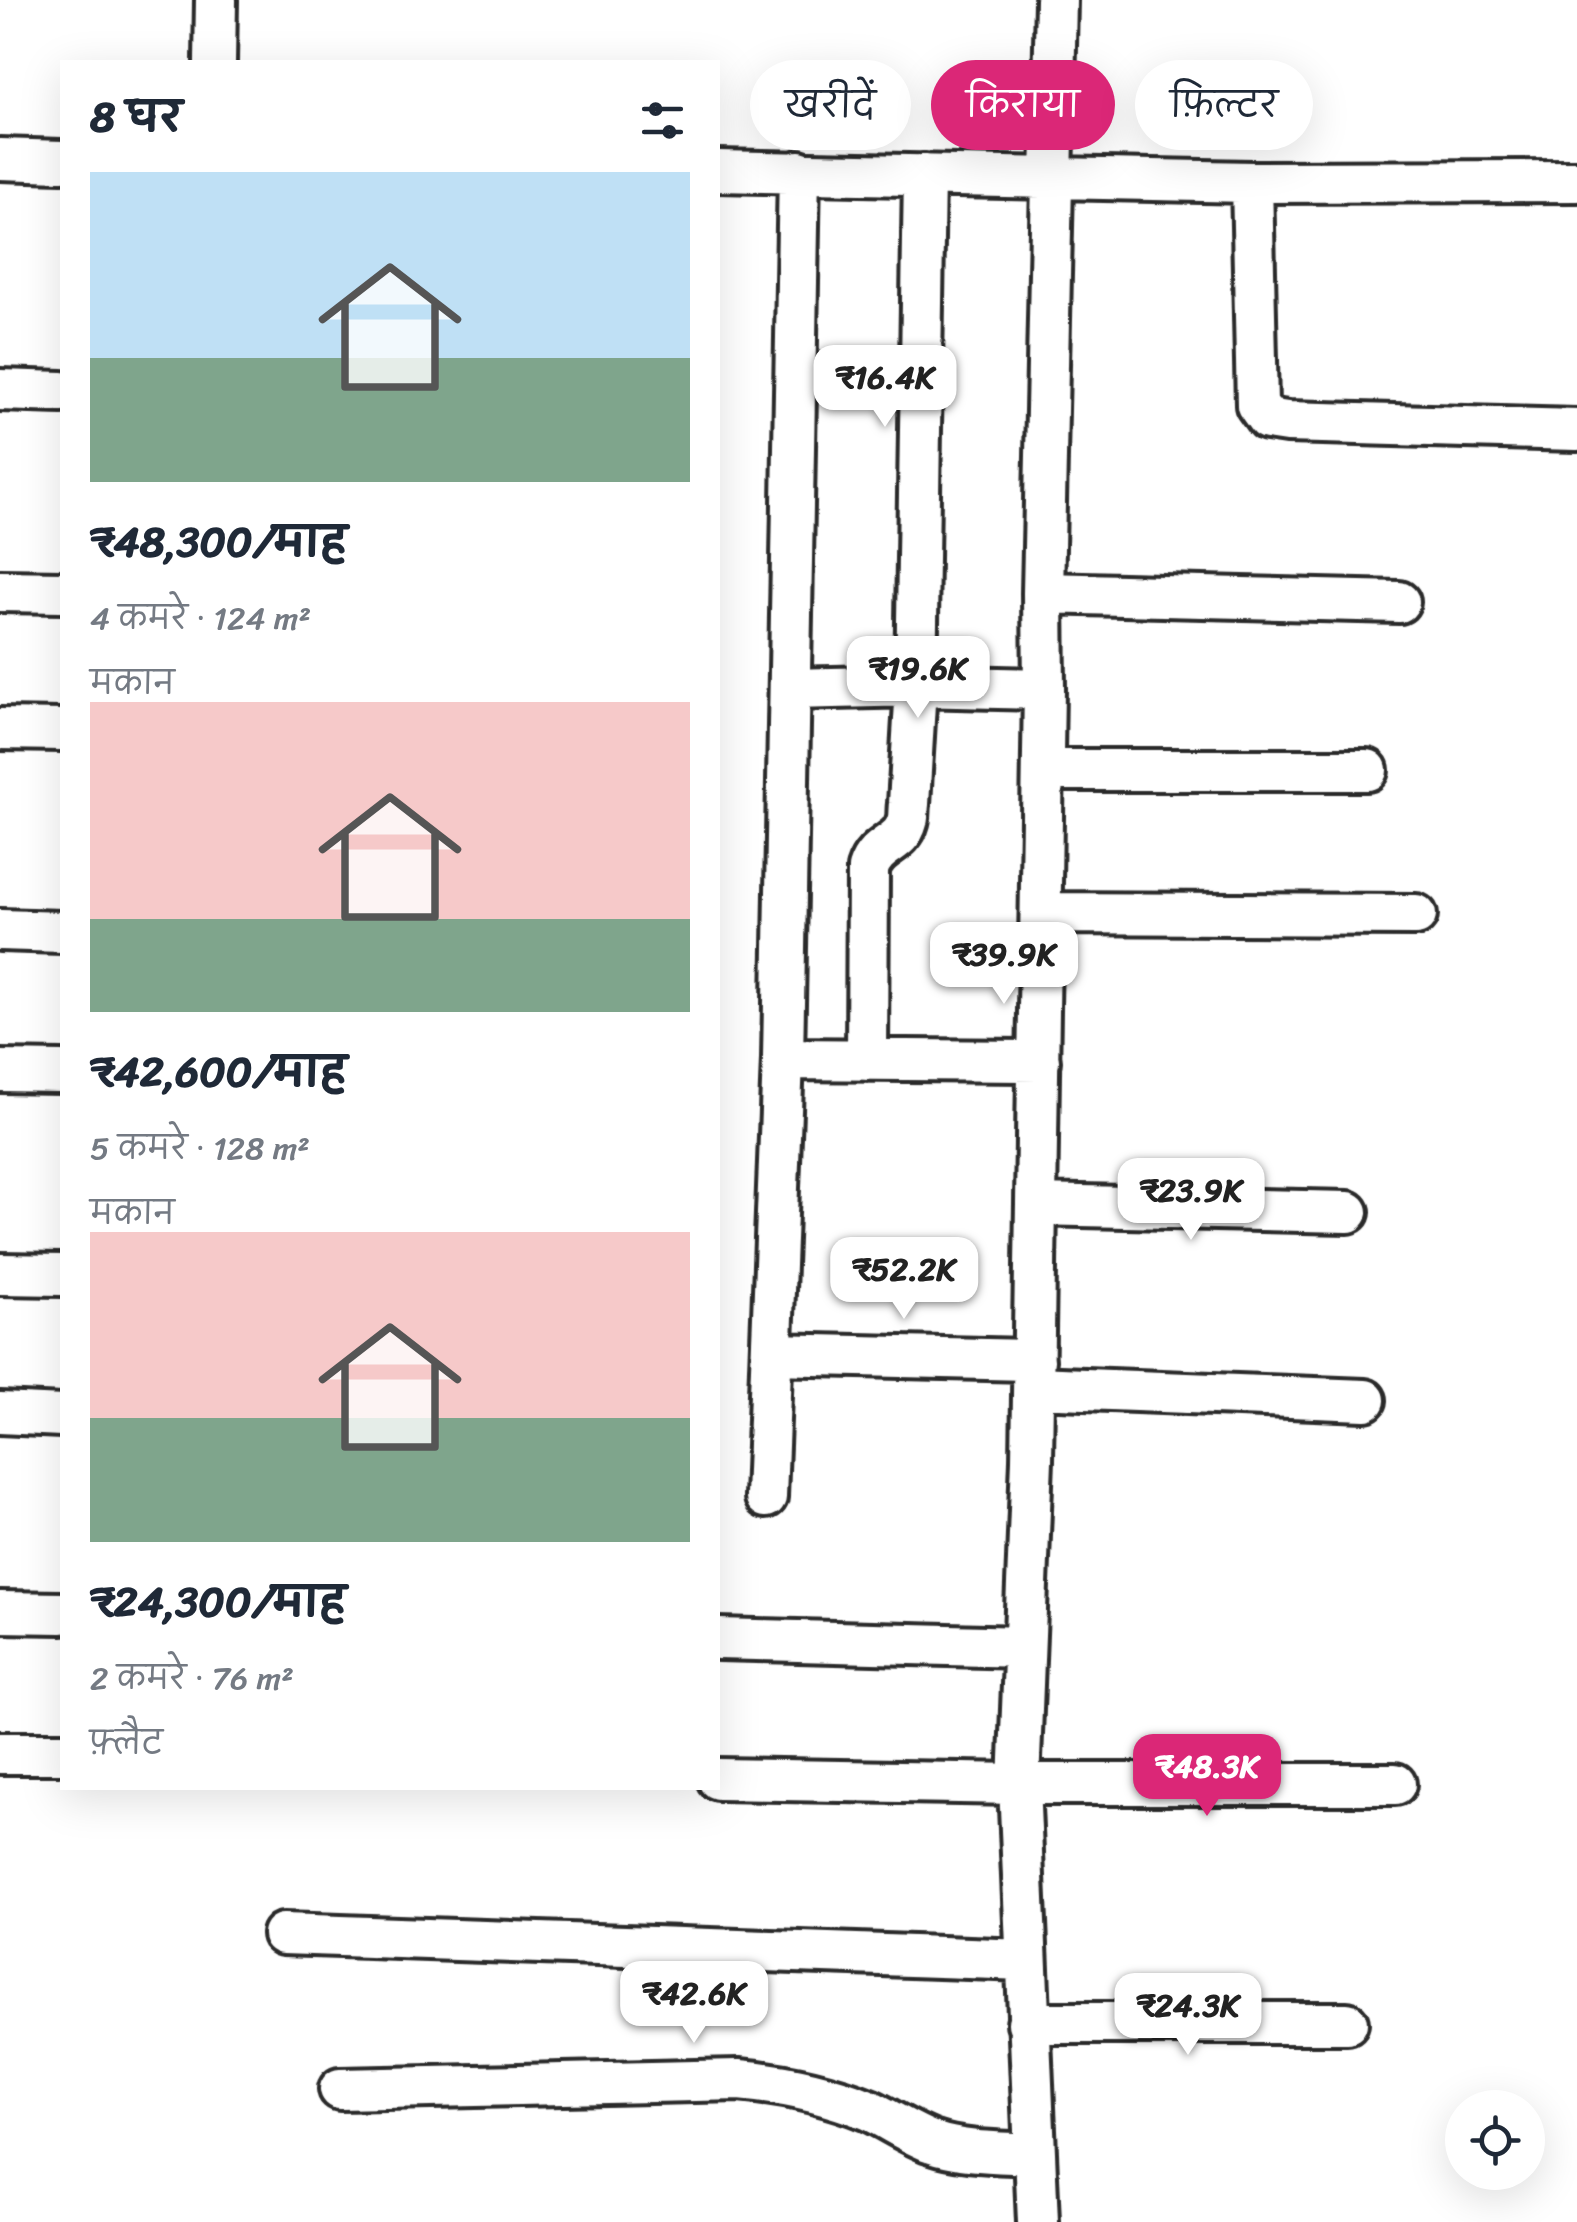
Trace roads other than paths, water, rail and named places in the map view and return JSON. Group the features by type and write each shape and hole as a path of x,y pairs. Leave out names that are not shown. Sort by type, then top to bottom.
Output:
{"street":[{"path":"215,60 216,0"},
{"path":"1038,2222 1019,1784 1034,1374 1043,593 1056,0"},
{"path":"0,159 60,161"},
{"path":"720,171 1252,182 1577,181"},
{"path":"766,1497 783,1059 799,171"},
{"path":"866,1060 868,868 872,857 894,841 907,823 916,686 924,175"},
{"path":"1252,182 1257,405 1267,419 1577,430"},
{"path":"0,390 60,392"},
{"path":"0,591 60,592"},
{"path":"1043,593 1399,602"},
{"path":"791,690 916,686 1044,689"},
{"path":"0,729 60,730"},
{"path":"1043,770 1367,770"},
{"path":"1041,913 1416,915"},
{"path":"0,930 60,932"},
{"path":"783,1059 1038,1062"},
{"path":"0,1071 60,1072"},
{"path":"1036,1205 1348,1212"},
{"path":"0,1274 60,1276"},
{"path":"772,1354 1365,1400"},
{"path":"0,1414 60,1416"},
{"path":"0,1612 60,1612"},
{"path":"720,1640 1024,1647"},
{"path":"0,1753 60,1753"},
{"path":"720,1778 1019,1784 1394,1784"},
{"path":"283,1934 1026,1960"},
{"path":"1028,2023 1347,2023"},
{"path":"340,2089 739,2080 779,2084 834,2098 871,2111 934,2142 1034,2154"}]}
